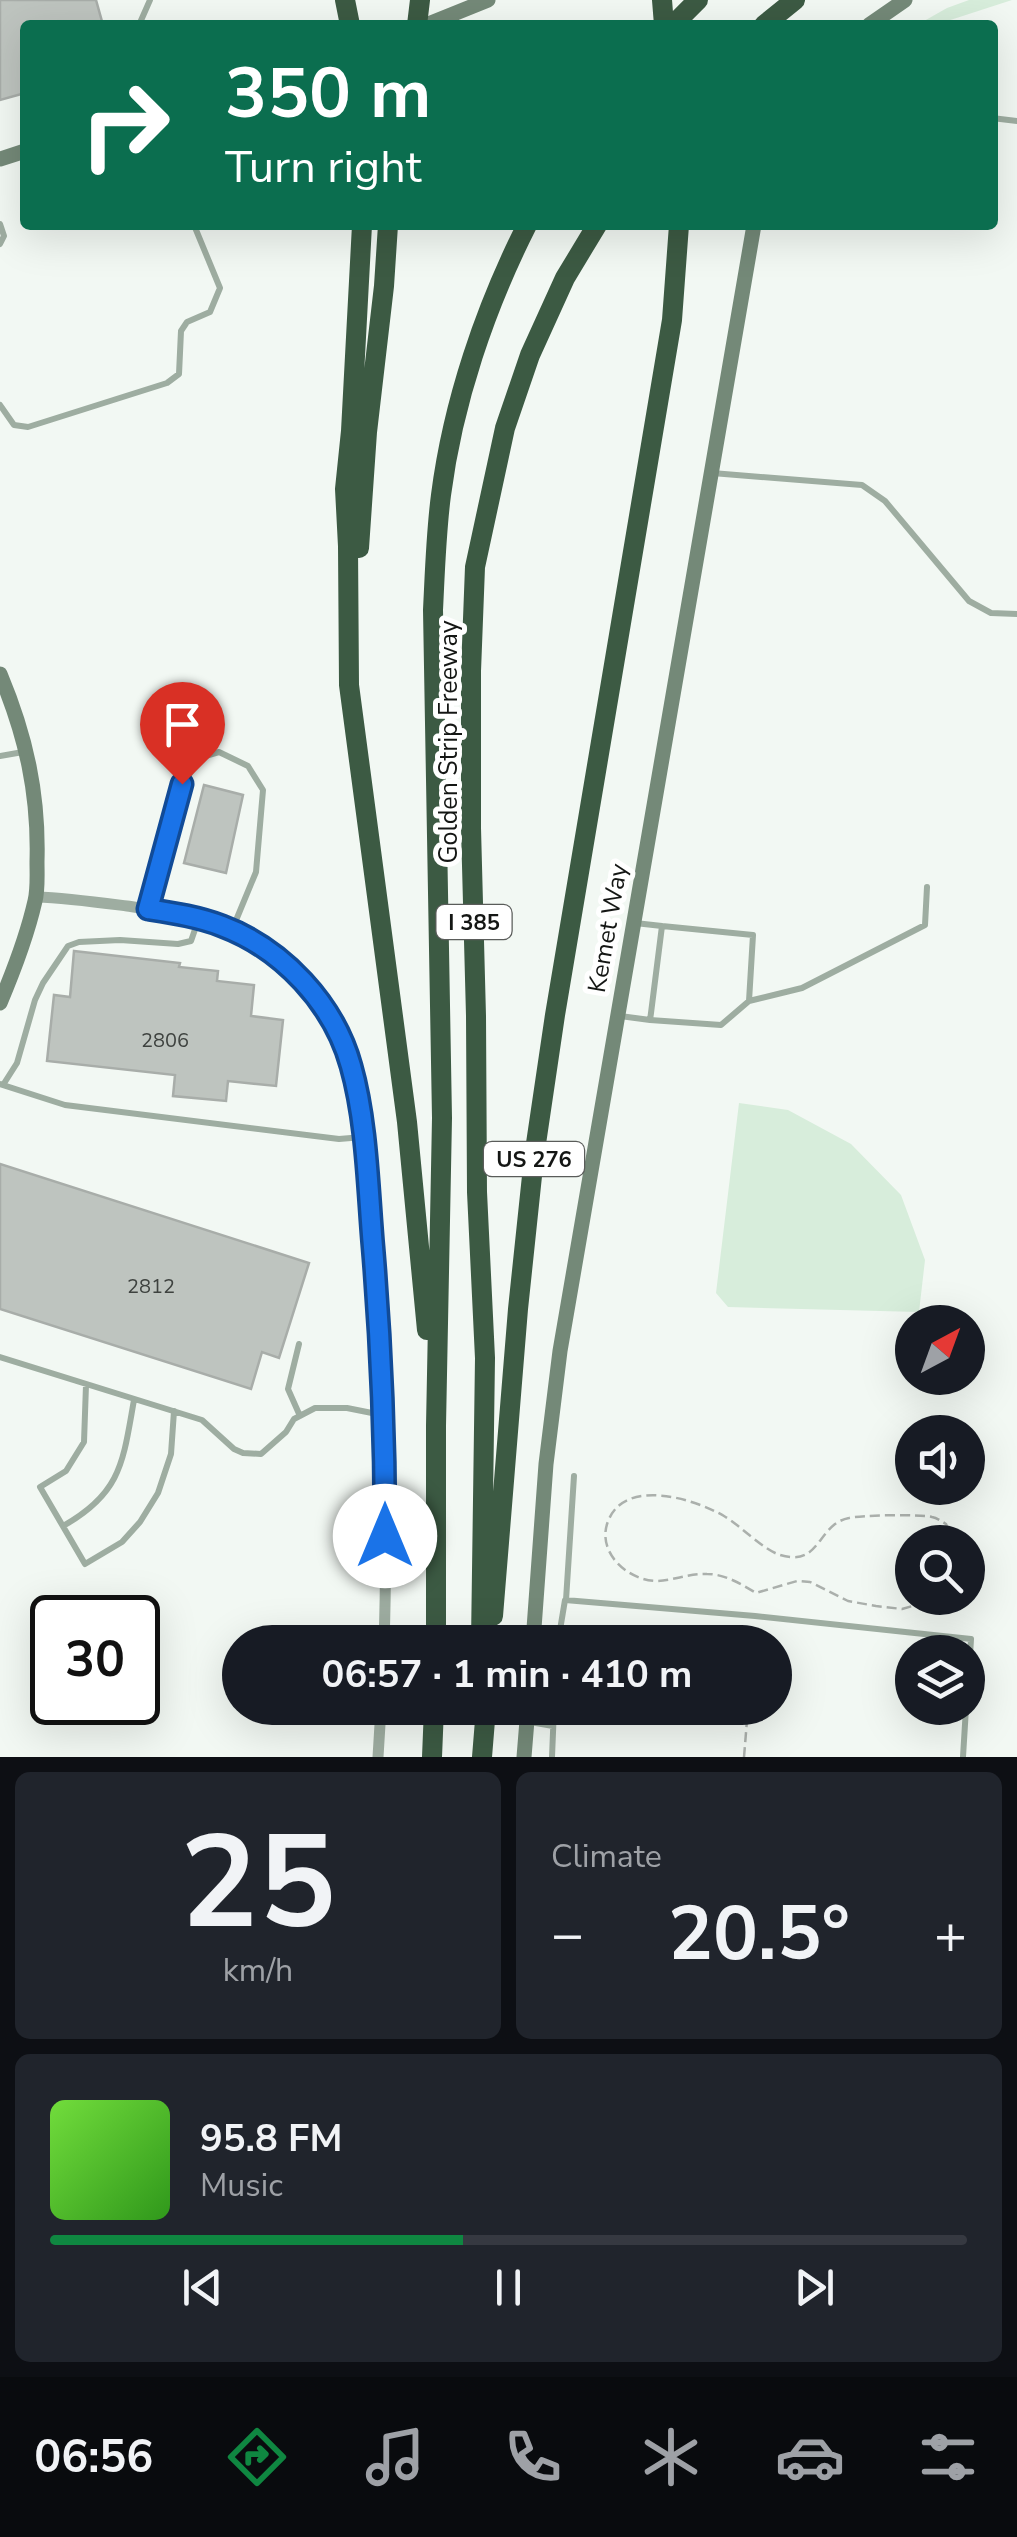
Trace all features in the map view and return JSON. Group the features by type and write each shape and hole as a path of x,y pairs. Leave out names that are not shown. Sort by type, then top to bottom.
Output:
{"highway":[{"path":"664,14 698,0"},
{"path":"770,20 795,0"},
{"path":"362,230 352,431 345,489 348,685 407,1122 436,1426"},
{"path":"348,685 367,432 388,230"},
{"name":"Golden Strip Freeway","path":"436,1625 442,1118 433,610 437,532 451,439 466,380 501,280 525,230"},
{"name":"Golden Strip Freeway","path":"480,1625 485,1358 477,1192 471,809 476,567 505,428 524,373 565,278 593,230"},
{"name":"US 276","path":"492,1625 534,1158 672,320 679,230"},
{"path":"432,1757 433,1725"},
{"path":"480,1757 482,1725"}],"street":[{"path":"875,20 905,0"},
{"path":"438,20 481,3"},
{"name":"Kemet Way","path":"534,1625 551,1413 753,230"},
{"path":"0,674 21,730 31,770 36,817 36,897 19,957 0,1004"},
{"path":"36,897 148,909 199,918 232,930 256,942 290,968 329,1016 352,1067 363,1137 383,1415 384,1625"},
{"path":"378,1757 380,1725"},
{"path":"524,1757 527,1725"}],"lane":[{"path":"0,224 4,236 0,244"},
{"path":"0,406 14,425 28,427 167,383 179,374 181,331 184,325 210,312 220,288 196,230"},
{"path":"710,473 862,486 884,501 969,601 990,613 1017,614"},
{"path":"0,756 26,752"},
{"path":"148,909 182,784 202,757 219,752 248,766 263,790 256,872 232,930"},
{"path":"618,1016 721,1025 749,1002 802,988 925,925 926,887"},
{"path":"199,918 191,940 178,944 120,940 68,946 43,983 17,1063 2,1084 64,1105 339,1139 363,1137"},
{"path":"633,922 753,935 749,1002"},
{"path":"650,1020 662,926"},
{"path":"299,1344 288,1390 300,1416"},
{"path":"0,1357 206,1422 243,1453 261,1454 286,1432 294,1418 315,1408 348,1408 383,1415"},
{"path":"86,1385 84,1442 66,1471 40,1487 85,1564 122,1542 158,1492 171,1454 174,1411"},
{"path":"63,1526 98,1501 116,1477 134,1400"},
{"path":"561,1625 574,1476"},
{"path":"566,1600 933,1635"},
{"path":"963,1757 965,1725"},
{"path":"552,1757 554,1726"}],"path":[{"path":"895,1608 848,1600 810,1582 796,1581 756,1592 726,1577 710,1574 653,1581 621,1567 608,1552 604,1534 610,1515 626,1500 649,1493 691,1502 722,1515 779,1555 801,1556 817,1548 834,1524 849,1518 930,1516 946,1525"},
{"path":"744,1757 747,1725"}],"green space":[{"path":"969,0 1012,0 950,20 926,20"},
{"path":"739,1103 788,1110 851,1144 901,1195 925,1260 920,1305 895,1305 895,1311 728,1307 716,1293"}],"building":[{"path":"0,0 96,0 102,20 20,20 20,94 0,100"},
{"path":"204,785 243,795 226,873 184,863"},
{"path":"74,951 180,963 179,967 218,971 217,981 254,985 251,1016 283,1020 276,1086 228,1081 226,1101 173,1096 175,1075 47,1061 54,995 70,997"},
{"path":"0,1164 309,1263 279,1358 262,1352 251,1389 0,1309"}],"route":[{"path":"182,784 148,909 224,926 272,953 318,999 352,1067 365,1149 376,1290 383,1399 385,1536"}]}
